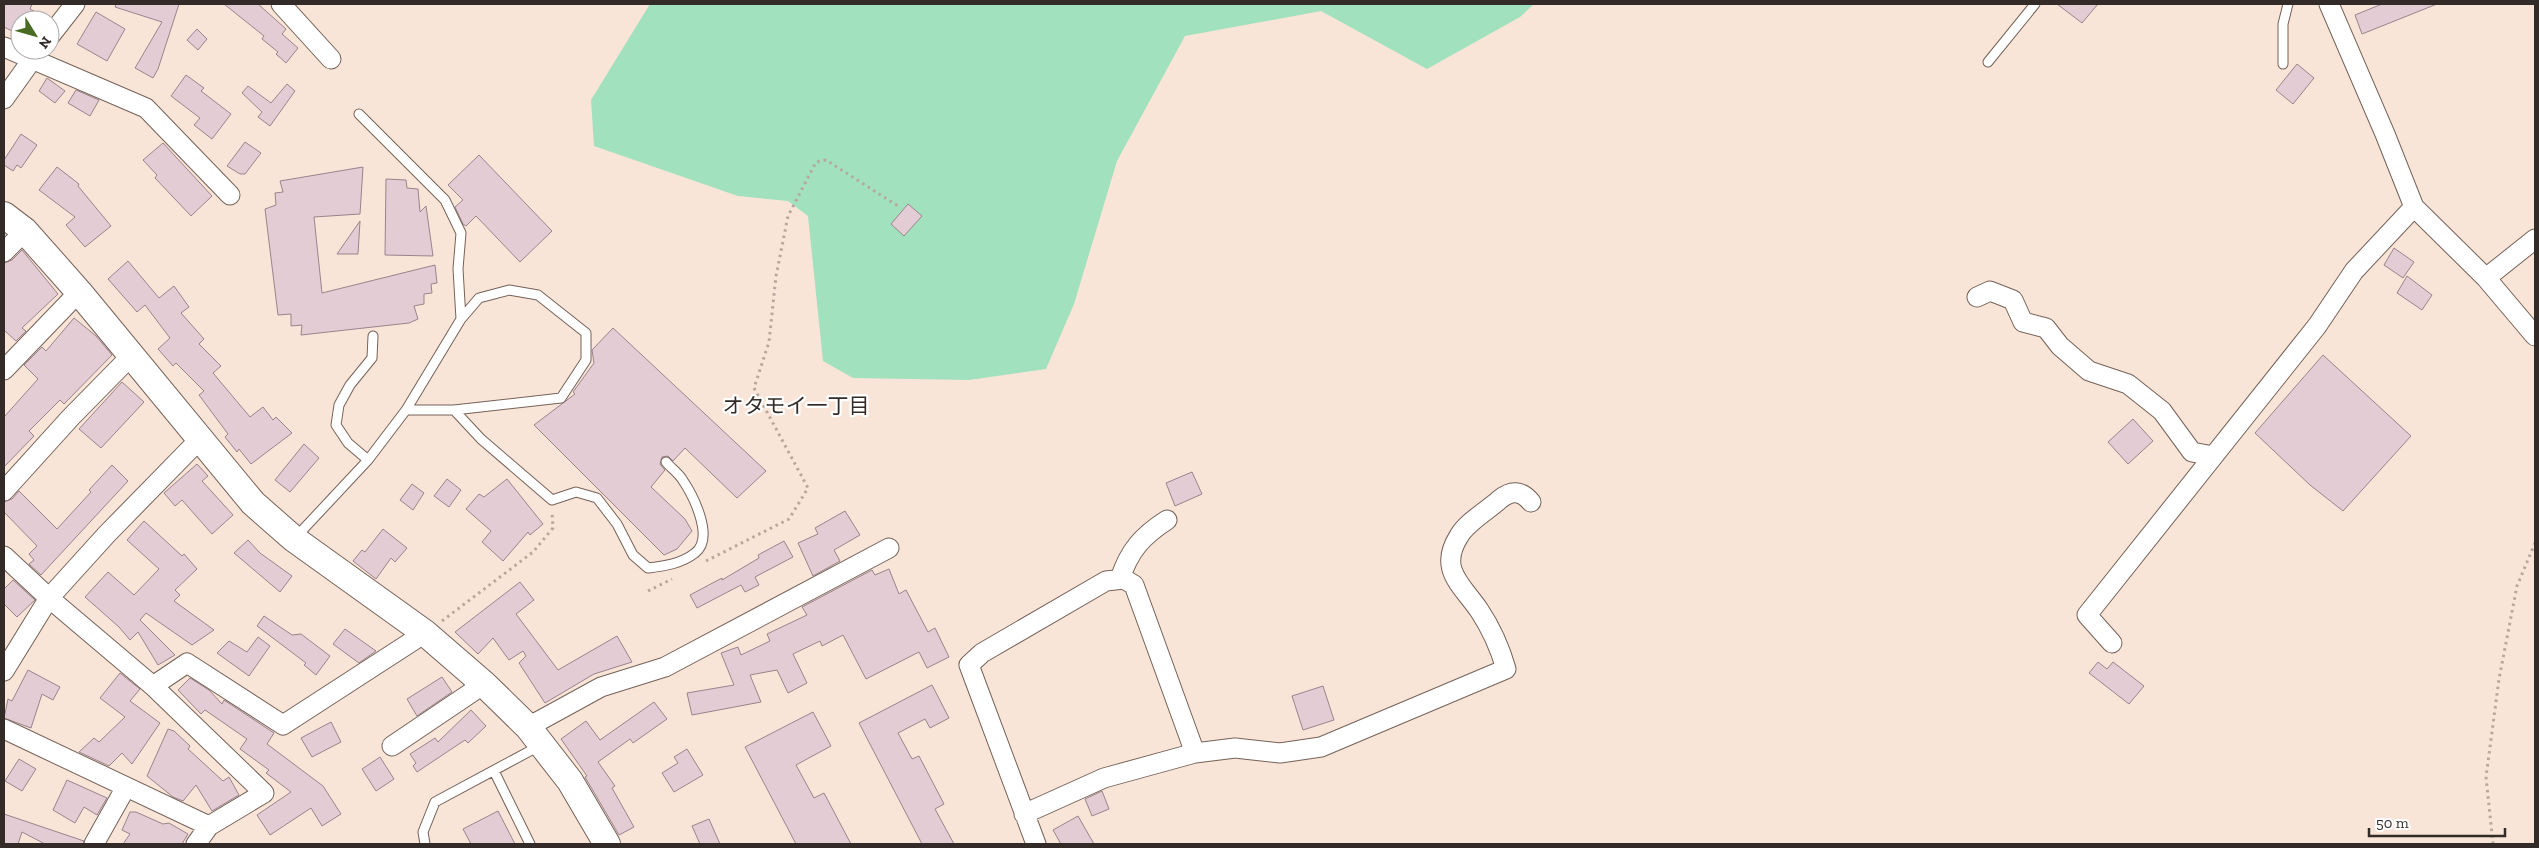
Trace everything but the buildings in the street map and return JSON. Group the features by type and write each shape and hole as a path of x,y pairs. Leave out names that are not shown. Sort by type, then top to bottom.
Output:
{"street":[{"path":"60,23 75,4"},
{"path":"281,4 331,59"},
{"path":"2329,4 2414,207 2486,278 2535,336"},
{"path":"4,99 32,60"},
{"path":"48,60 146,108 230,195"},
{"path":"2112,642 2087,615 2317,326 2354,270 2414,207"},
{"path":"4,215 25,231 79,292 199,440 253,503 294,539 425,633 484,684 535,736 570,781 607,844"},
{"path":"4,252 25,231"},
{"path":"2486,278 2535,239"},
{"path":"1977,297 1990,291 2013,300 2023,322 2046,328 2060,346 2089,371 2128,384 2162,411 2192,452 2213,456"},
{"path":"4,370 79,292"},
{"path":"4,491 71,417 132,356"},
{"path":"4,671 49,598 107,534 199,440"},
{"path":"1024,814 1104,778 1195,753 1235,748 1280,753 1322,747 1506,669 1500,648 1492,632 1459,586 1451,570 1452,549 1460,534 1503,497 1515,491 1524,494 1531,502"},
{"path":"1120,579 1127,558 1153,528 1166,520"},
{"path":"535,736 601,687 665,667 889,548"},
{"path":"4,556 49,598 153,686 264,793 209,826 196,844"},
{"path":"1036,844 969,665 982,652 1106,581 1124,579 1134,585 1195,753"},
{"path":"153,686 186,663 283,725 425,633"},
{"path":"392,746 484,684"},
{"path":"4,729 209,826"},
{"path":"94,844 126,787"}],"lane":[{"path":"1988,62 2035,4"},
{"path":"2282,64 2283,24 2288,4"},
{"path":"359,114 445,200 461,233 458,269 461,319"},
{"path":"294,539 368,460 406,410 461,319 480,298 509,290 538,295 586,333 586,360 560,398 454,410 406,410"},
{"path":"368,460 348,443 336,425 339,405 350,385 372,358 373,336"},
{"path":"454,410 480,439 552,500 576,492 597,498 617,524 633,555 648,568 673,565 696,553 703,542 702,522 682,479 666,462"},
{"path":"425,844 423,832 435,802 494,771 535,736"},
{"path":"494,771 530,844"}],"path":[{"path":"701,564 789,519 808,488 754,388 769,342 776,276 788,216 816,162 826,160 898,206"},
{"path":"425,633 533,552 553,528 552,500"},
{"path":"2493,844 2486,777 2499,678 2516,586 2535,543"},
{"path":"648,591 674,577"}],"green space":[{"path":"650,4 1534,4 1520,17 1427,69 1321,11 1185,36 1117,161 1074,304 1046,369 969,380 853,378 823,361 808,216 788,201 738,196 594,146 591,100"}],"district":[{"name":"オタモイ一丁目","path":"796,405"}]}
